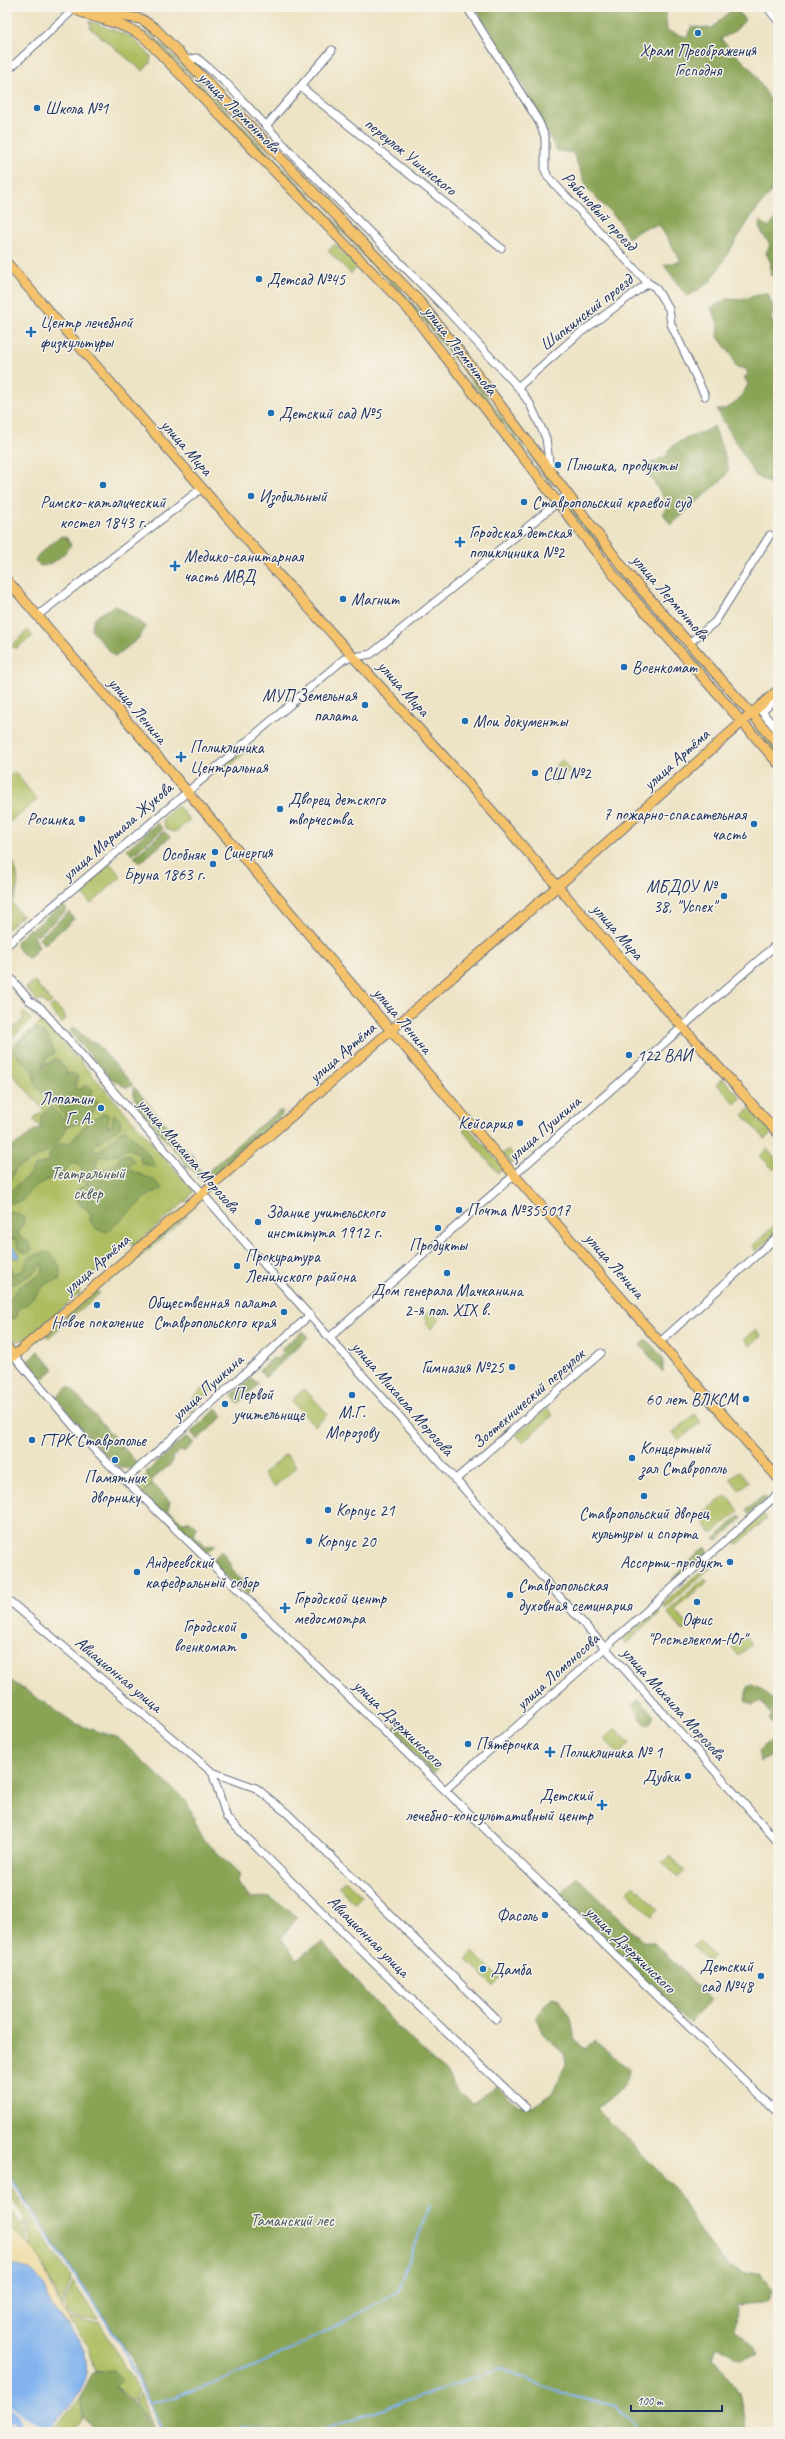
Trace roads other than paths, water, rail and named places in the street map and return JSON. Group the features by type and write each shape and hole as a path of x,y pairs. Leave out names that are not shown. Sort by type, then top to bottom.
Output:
{"main road":[{"name":"улица Лермонтова","path":"72,8 141,19 155,28 414,296 464,357 628,574 778,744"},
{"name":"улица Лермонтова","path":"72,8 120,24 144,37 409,310 620,583 778,763"},
{"path":"144,37 141,29 142,24 155,28"},
{"name":"улица Мира","path":"7,263 202,488 778,1133"},
{"name":"улица Ленина","path":"7,580 514,1174 661,1341 778,1478"},
{"name":"улица Артёма","path":"14,1356 558,886 778,690"},
{"name":"улица Дзержинского","path":"7,1347 14,1356"}],"street":[{"name":"Рябиновый проезд","path":"467,7 539,122 545,137 545,170 548,177 648,283"},
{"path":"767,7 778,21"},
{"path":"7,71 72,8"},
{"path":"266,126 332,50"},
{"path":"185,60 197,58 203,63 445,308 518,388 530,404 546,438 550,470"},
{"name":"переулок Ушинского","path":"301,87 501,248"},
{"name":"Шипкинский проезд","path":"518,388 576,336 648,283 655,287 669,309 671,324 705,396"},
{"path":"37,616 202,488"},
{"name":"улица Маршала Жукова","path":"7,945 344,659 371,654 568,494"},
{"path":"689,643 715,622 770,535"},
{"path":"778,697 762,712 778,731"},
{"name":"улица Пушкина","path":"330,1337 778,943"},
{"name":"улица Михаила Морозова","path":"7,974 30,1001 40,1007 455,1480 778,1842"},
{"path":"661,1341 778,1236"},
{"name":"улица Пушкина","path":"125,1480 310,1315"},
{"name":"Зоотехнический переулок","path":"455,1480 601,1353"},
{"name":"улица Дзержинского","path":"14,1356 87,1442 125,1480 778,2113"},
{"name":"улица Ломоносова","path":"445,1790 778,1494"},
{"name":"Авиационная улица","path":"7,1599 212,1772 256,1788 287,1813 496,2019"},
{"name":"Авиационная улица","path":"212,1772 227,1818 387,1976 526,2108"},
{"path":"772,2107 778,2101"}],"water":[{"path":"7,1244 15,1248 20,1256 17,1258 11,1255 7,1256"},
{"path":"7,2258 16,2265 30,2270 43,2284 53,2308 82,2346 87,2360 87,2373 83,2386 47,2432 21,2432 7,2422"}],"waterway":[{"path":"7,2174 122,2346 163,2432"},
{"path":"150,2404 215,2383 277,2356 397,2292 430,2205"},
{"path":"317,2432 501,2369 563,2394 616,2406 639,2432"},
{"path":"233,2432 244,2426 279,2432"}],"place":[{"name":"Храм Преображения Господня","path":"698,33"},
{"name":"Школа №1","path":"37,108"},
{"name":"Детсад №45","path":"259,279"},
{"name":"Центр лечебной физкультуры","path":"31,332"},
{"name":"Детский сад №5","path":"271,413"},
{"name":"Плюшка, продукты","path":"558,465"},
{"name":"Римско-католический костел 1843 г.","path":"103,485"},
{"name":"Изобильный","path":"251,496"},
{"name":"Ставропольский краевой суд","path":"524,502"},
{"name":"Городская детская поликлиника №2","path":"460,542"},
{"name":"Медико-санитарная часть МВД","path":"175,566"},
{"name":"Магнит","path":"343,599"},
{"name":"Военкомат","path":"624,667"},
{"name":"МУП Земельная палата","path":"365,705"},
{"name":"Мои документы","path":"465,721"},
{"name":"Поликлиника Центральная","path":"181,757"},
{"name":"СШ №2","path":"535,773"},
{"name":"Дворец детского творчества","path":"280,809"},
{"name":"Росинка","path":"82,819"},
{"name":"7 пожарно-спасательная часть","path":"754,824"},
{"name":"Синергия","path":"215,852"},
{"name":"Особняк Бруна 1863 г.","path":"213,864"},
{"name":"МБДОУ № 38, \"Успех\"","path":"724,896"},
{"name":"122 ВАИ","path":"629,1055"},
{"name":"Лопатин Г. А.","path":"101,1108"},
{"name":"Кейсария","path":"520,1123"},
{"name":"Почта №355017","path":"459,1210"},
{"name":"Здание учительского института 1912 г.","path":"258,1222"},
{"name":"Продукты","path":"438,1228"},
{"name":"Прокуратура Ленинского района","path":"237,1266"},
{"name":"Дом генерала Мачканина 2-я пол. XIX в.","path":"447,1273"},
{"name":"Новое поколение","path":"97,1305"},
{"name":"Общественная палата Ставропольского края","path":"284,1312"},
{"name":"Гимназия №25","path":"512,1367"},
{"name":"М.Г. Морозову","path":"352,1395"},
{"name":"60 лет ВЛКСМ","path":"746,1399"},
{"name":"Первой учительнице","path":"225,1404"},
{"name":"ГТРК Ставрополье","path":"32,1440"},
{"name":"Концертный зал Ставрополь","path":"632,1458"},
{"name":"Памятник дворнику","path":"115,1460"},
{"name":"Ставропольский дворец культуры и спорта","path":"644,1496"},
{"name":"Корпус 21","path":"328,1510"},
{"name":"Корпус 20","path":"309,1541"},
{"name":"Ассорти-продукт","path":"730,1562"},
{"name":"Андреевский кафедральный собор","path":"137,1572"},
{"name":"Ставропольская духовная семинария","path":"510,1595"},
{"name":"Офис \"Ростелеком-Юг\"","path":"697,1602"},
{"name":"Городской центр медосмотра","path":"285,1608"},
{"name":"Городской военкомат","path":"244,1636"},
{"name":"Пятёрочка","path":"468,1744"},
{"name":"Поликлиника № 1","path":"550,1752"},
{"name":"Дубки","path":"688,1776"},
{"name":"Детский лечебно-консультативный центр","path":"602,1805"},
{"name":"Фасоль","path":"545,1915"},
{"name":"Дамба","path":"483,1969"},
{"name":"Детский сад №48","path":"761,1976"}],"park label":[{"name":"Театральный сквер","path":"88,1183"},
{"name":"Таманский лес","path":"292,2220"}]}
